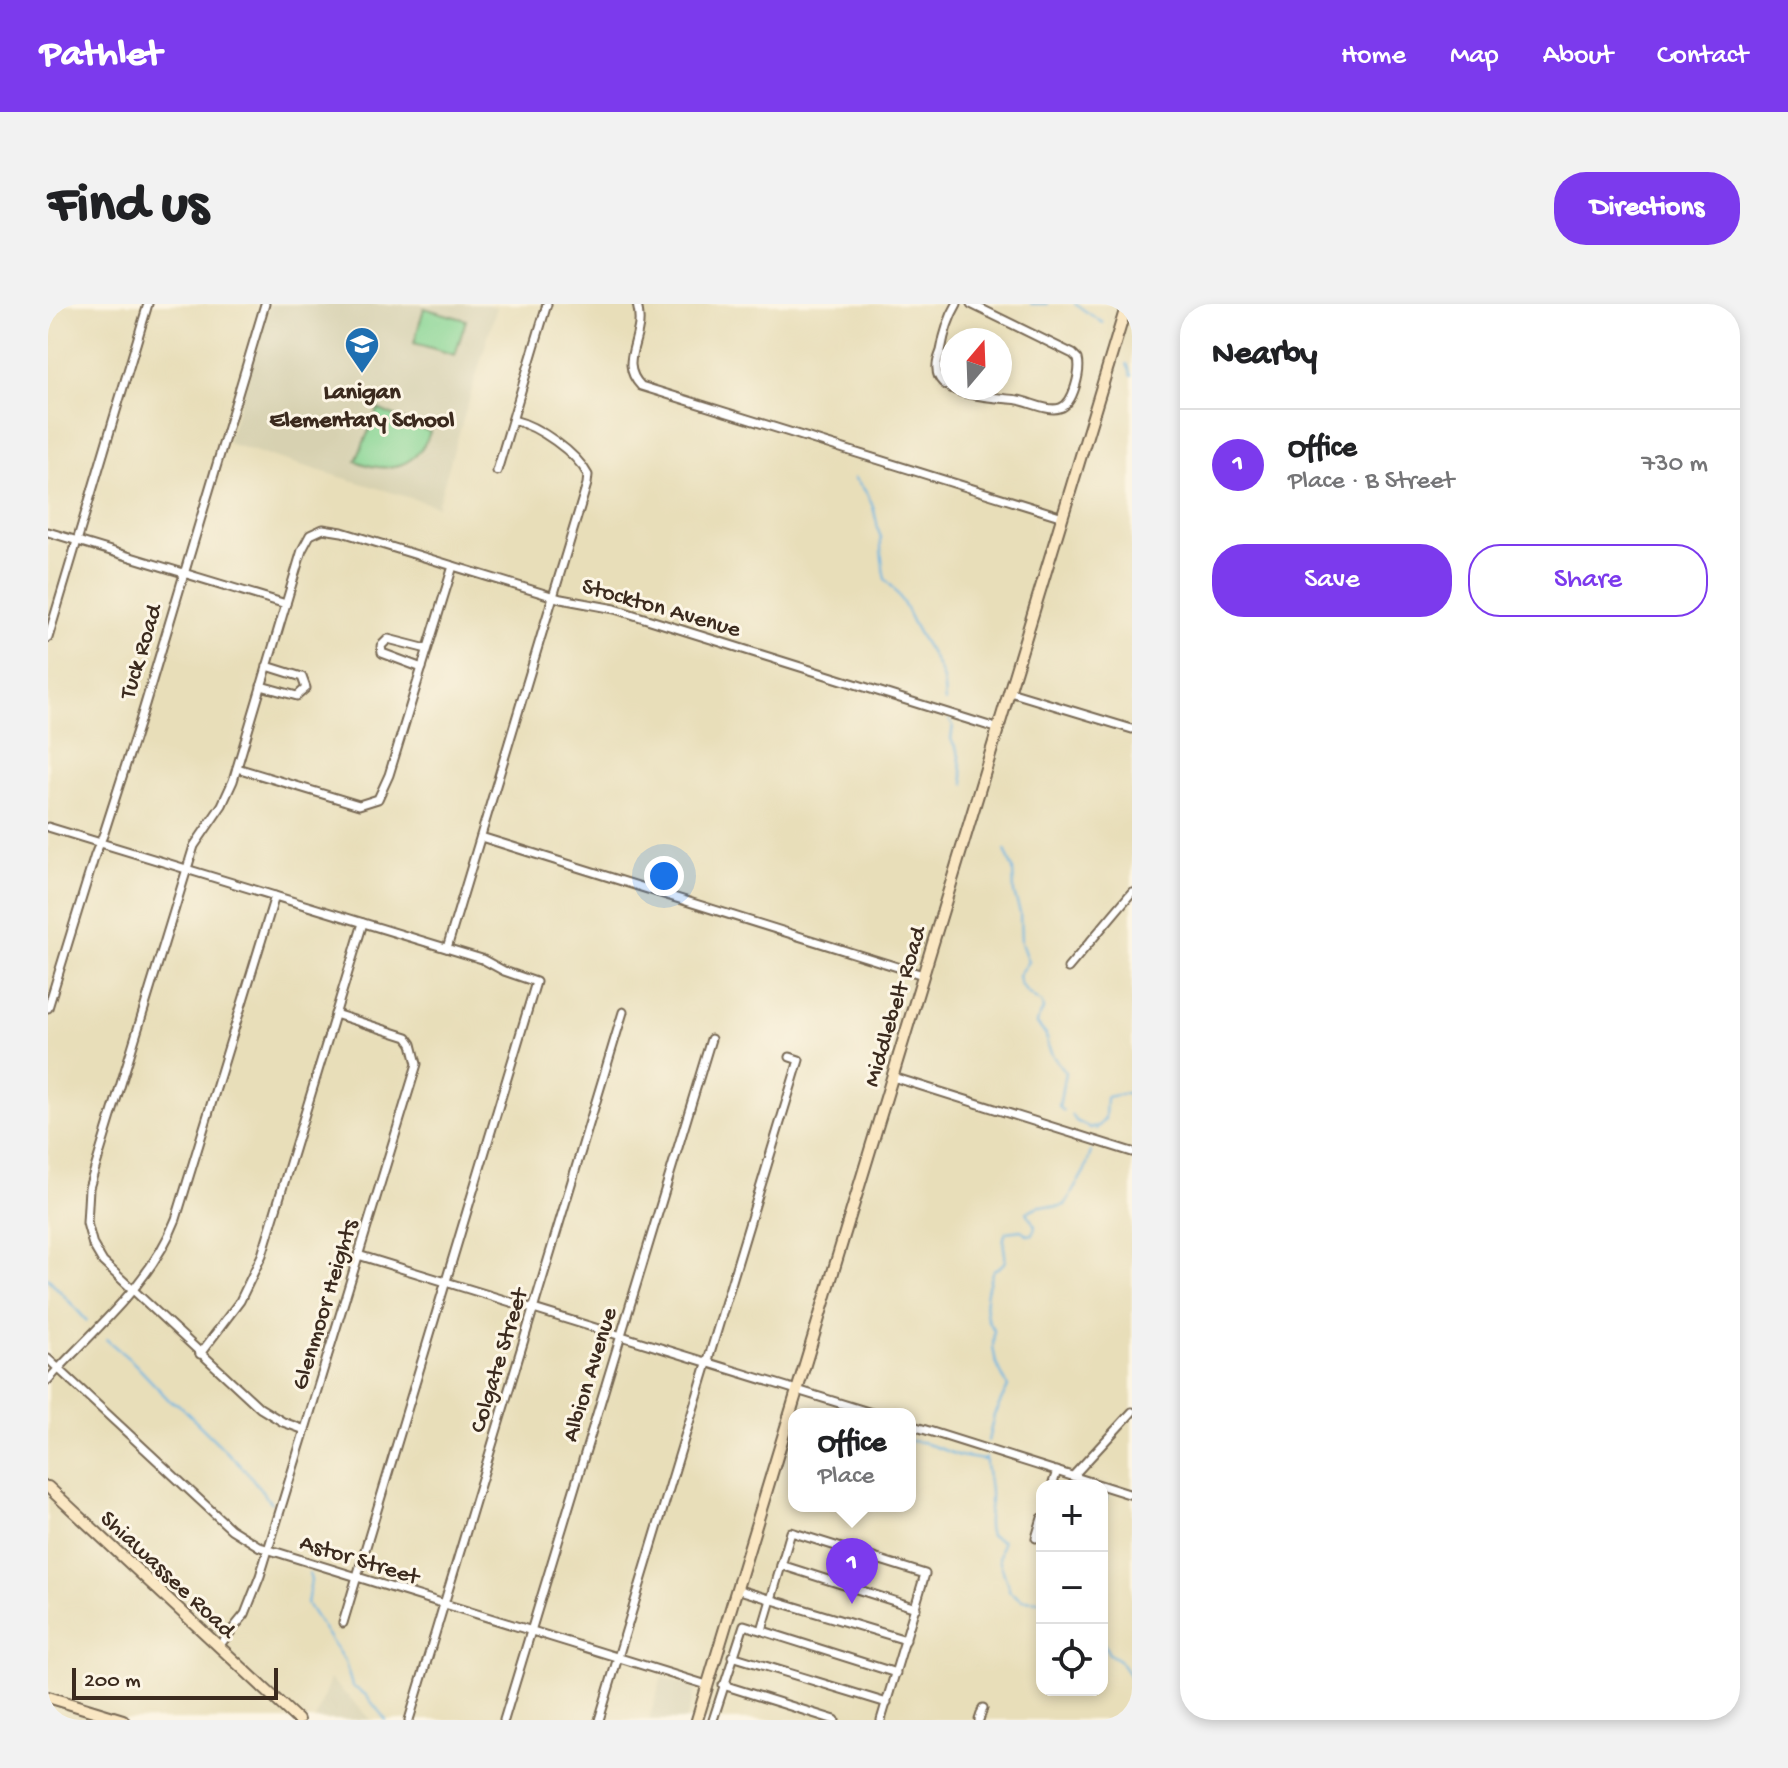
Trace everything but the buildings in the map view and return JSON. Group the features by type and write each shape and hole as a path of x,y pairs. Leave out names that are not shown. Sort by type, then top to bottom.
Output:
{"street":[{"path":"48,638 148,304"},
{"name":"Tuck Road","path":"48,1008 265,304"},
{"path":"497,471 547,304"},
{"path":"637,304 639,330 630,371 641,386 1063,517"},
{"path":"957,304 947,321 936,369 941,381 948,387 978,397 1059,408 1069,402 1080,361 1073,354 971,304"},
{"name":"Middlebelt Road","path":"791,1408 1127,304"},
{"path":"447,948 588,475 575,459 540,430 513,420"},
{"name":"Stockton Avenue","path":"286,604 306,539 313,531 323,529 342,532 553,597 615,609 999,729"},
{"path":"48,532 286,604 227,796 194,846 86,1203 93,1245 108,1269 260,1408 283,1422 305,1430"},
{"path":"237,768 359,805 378,799 389,775 453,566"},
{"path":"422,668 386,657 381,646 383,642 394,639 427,649"},
{"path":"261,686 297,696 306,688 302,677 267,666"},
{"path":"1010,692 1132,729"},
{"path":"48,827 447,948 536,982 343,1623"},
{"path":"481,837 923,975"},
{"path":"1068,968 1132,892"},
{"path":"48,1380 131,1291 159,1256 176,1219 275,896"},
{"path":"200,1354 240,1301 255,1272 363,923"},
{"name":"Colgate Street","path":"409,1720 623,1012"},
{"name":"Glenmoor Heights","path":"219,1646 245,1614 268,1551 414,1073 416,1055 407,1037 335,1014"},
{"name":"Albion Avenue","path":"504,1720 711,1039"},
{"path":"599,1720 799,1060 790,1057"},
{"path":"893,1077 1132,1152"},
{"path":"358,1255 856,1408"},
{"path":"48,1359 58,1369"},
{"name":"Astor Street","path":"58,1369 231,1529 268,1551 707,1685"},
{"path":"1073,1476 1132,1412"},
{"name":"Middlebelt Road","path":"697,1720 788,1419"},
{"path":"916,1427 1132,1495"},
{"path":"1054,1480 1057,1471"},
{"name":"Shiawassee Road","path":"48,1487 298,1720"},
{"path":"762,1630 791,1532 925,1574 881,1720"},
{"path":"781,1565 916,1608"},
{"path":"736,1589 906,1640"},
{"path":"713,1720 744,1625 896,1673"},
{"path":"732,1656 887,1703"},
{"path":"723,1685 835,1720"},
{"path":"48,1697 123,1720"},
{"path":"979,1720 983,1708"}],"shaded area":[{"name":"Lanigan Elementary School","path":"270,304 486,304 497,307 437,506 227,443"},
{"path":"662,1677 696,1687 686,1720 649,1720"},
{"path":"330,1679 372,1720 315,1720"}],"green space":[{"path":"424,308 466,320 455,355 414,343"},
{"path":"378,409 430,432 425,444 410,460 391,467 356,461"}],"waterway":[{"path":"1031,304 1047,304"},
{"path":"1075,304 1103,323"},
{"path":"1127,364 1132,376"},
{"path":"854,478 865,491 875,513 885,579 899,596 937,664 943,680 945,702"},
{"path":"949,720 953,725 951,739 958,752 965,784"},
{"path":"1005,850 1013,869 1021,943 1028,962 1018,975 1019,980 1027,992 1042,1004 1043,1010 1036,1023 1046,1035 1052,1055 1065,1072 1059,1107 1064,1111"},
{"path":"1096,1129 1105,1119 1106,1097 1132,1092"},
{"path":"1072,1115 1076,1121 1090,1128 1095,1127"},
{"path":"988,1441 994,1415 1008,1387 996,1363 994,1330 989,1324 986,1309 993,1270 1004,1263 1006,1232 1021,1230 1028,1235 1033,1234 1035,1226 1027,1212 1039,1206 1065,1205 1085,1170 1091,1152"},
{"path":"48,1278 87,1321"},
{"path":"106,1339 248,1473 271,1503"},
{"path":"916,1442 960,1456 984,1460"},
{"path":"986,1458 990,1536 1002,1541 999,1559 1010,1592 1022,1600 1036,1601"},
{"path":"309,1574 307,1604 345,1662 352,1686 366,1695 386,1720"},
{"path":"1108,1652 1119,1660 1132,1679"}],"place":[{"name":"Lanigan Elementary School","path":"362,375"},
{"name":"Office","path":"852,1604"}]}
